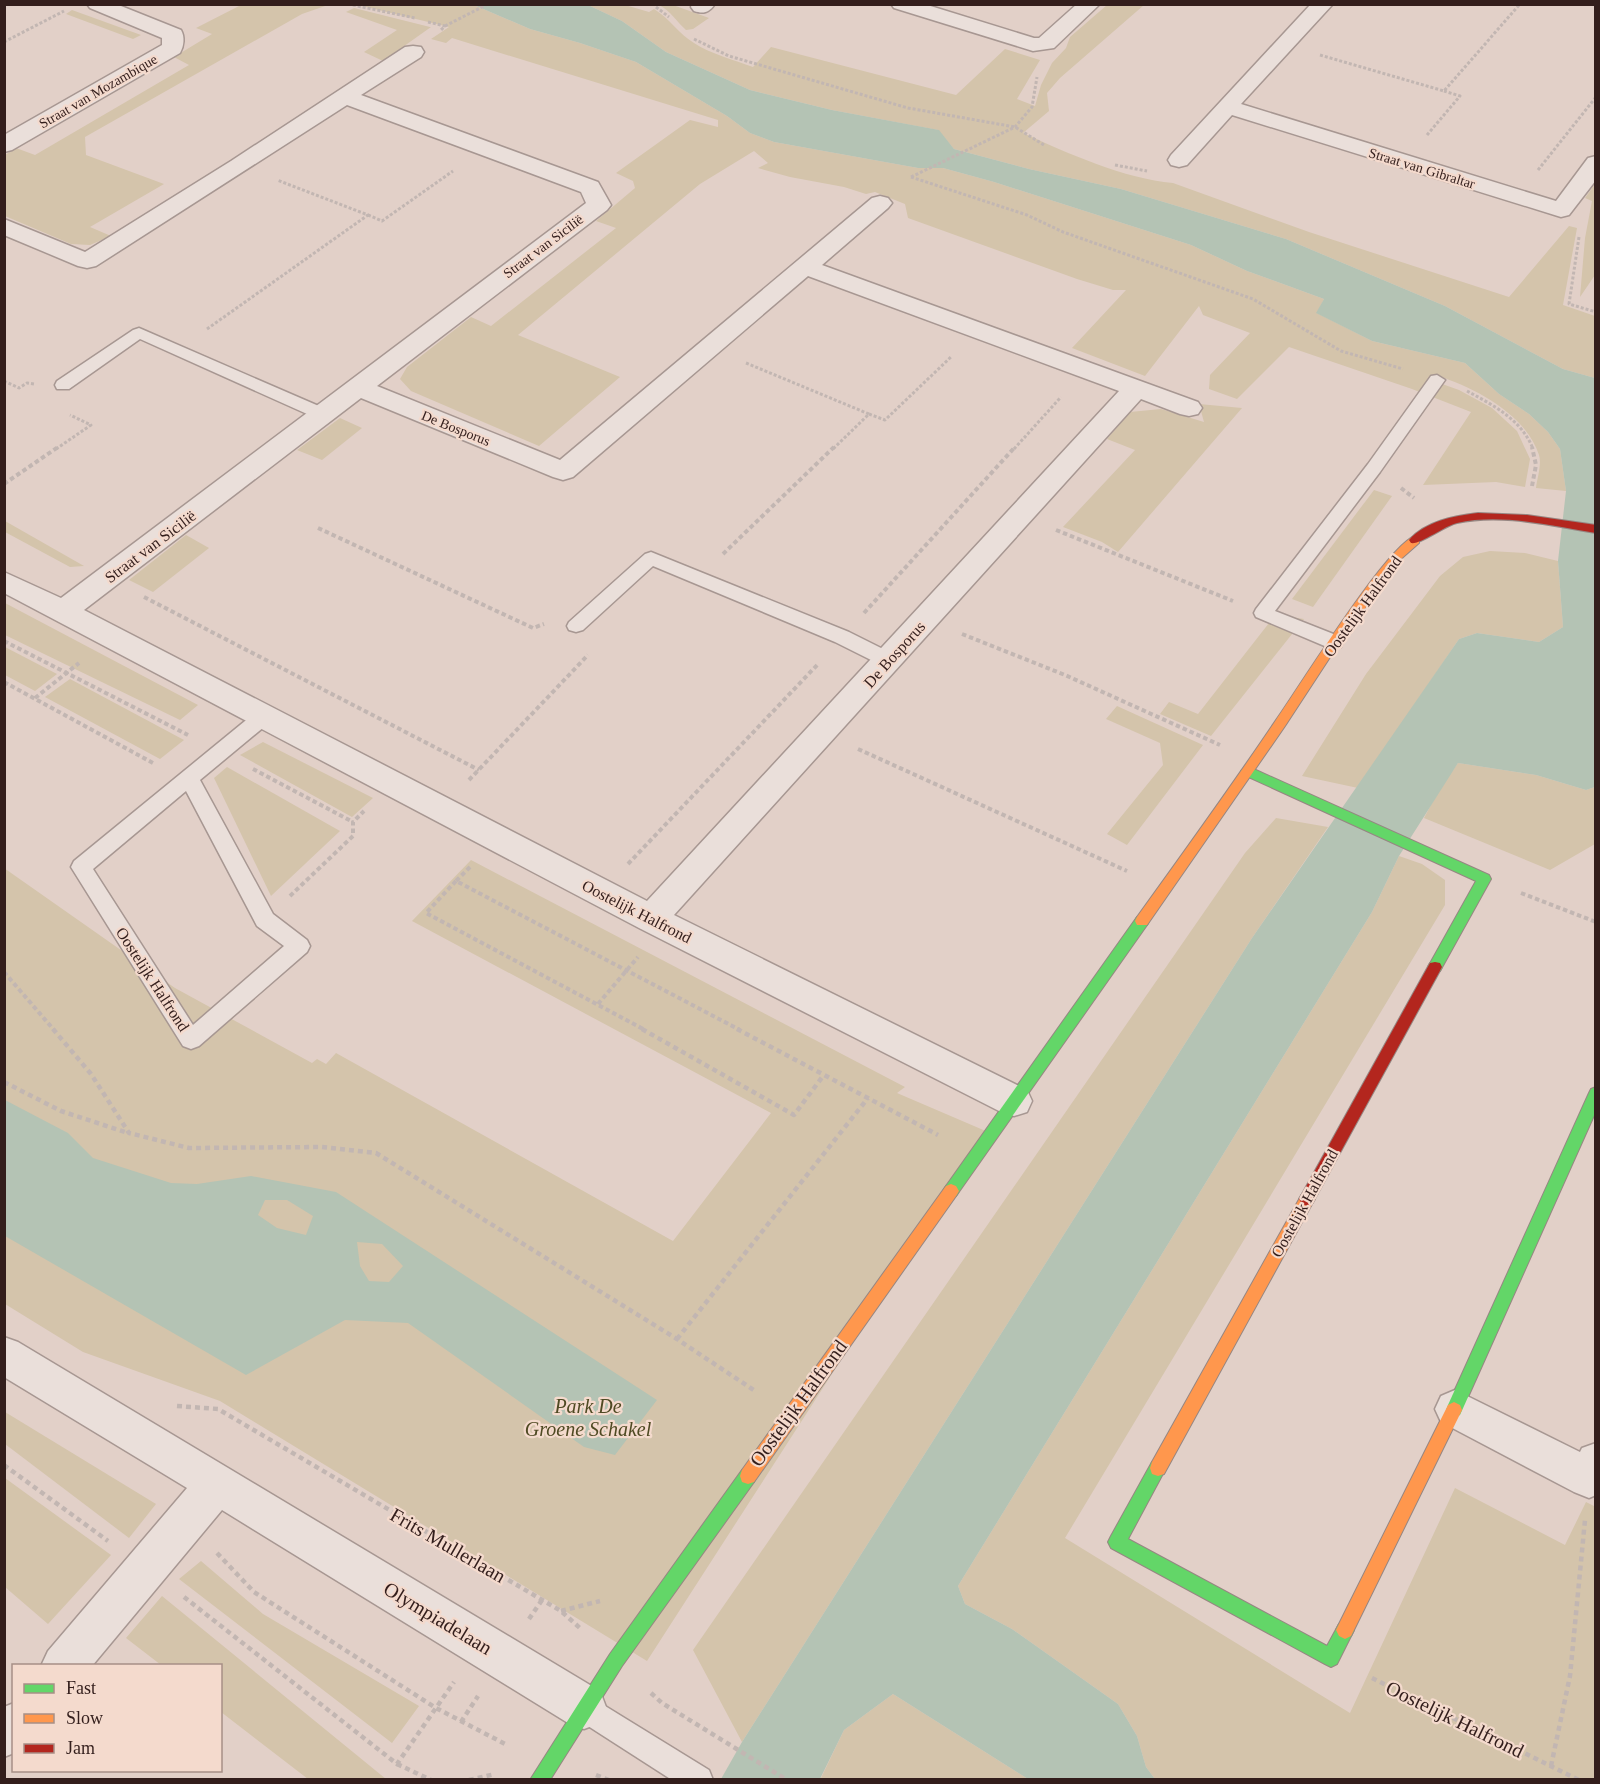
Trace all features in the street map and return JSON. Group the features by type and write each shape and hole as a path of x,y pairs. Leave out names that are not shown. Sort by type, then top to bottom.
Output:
{"street":[{"name":"Straat van Mozambique","path":"4,145 172,48 173,35 98,4"},
{"path":"901,4 1033,45 1046,43 1090,4"},
{"path":"1179,160 1282,44 1323,4"},
{"path":"4,226 87,261 239,166 413,52"},
{"name":"Straat van Sicilië","path":"62,612 599,205 590,187 483,150 345,97"},
{"name":"Straat van Gibraltar","path":"1228,107 1561,210"},
{"path":"1561,210 1596,163"},
{"name":"De Bosporus","path":"356,387 563,471 880,202"},
{"path":"806,267 1189,408"},
{"name":"De Bosporus","path":"651,919 1136,388"},
{"name":"Oostelijk Halfrond","path":"584,1707 790,1414 1166,888 1334,642 1398,555 1423,532 1447,522 1489,515 1596,529"},
{"name":"Oostelijk Halfrond","path":"4,581 651,919 1014,1101"},
{"path":"1250,766 1317,803 1408,842 1484,879"},
{"name":"Oostelijk Halfrond","path":"1330,1658 1117,1542 1484,879"},
{"path":"1330,1658 1455,1408 1596,1093"},
{"name":"Olympiadelaan","path":"4,1355 584,1707"},
{"path":"1455,1408 1592,1470"},
{"path":"64,1664 144,1567 217,1484"},
{"path":"538,1779 584,1707"}],"lane":[{"path":"63,385 139,333 322,414"},
{"path":"1334,642 1263,613 1374,468 1437,380"},
{"path":"576,626 651,558 696,579 842,638 888,660"},
{"name":"Oostelijk Halfrond","path":"189,777 265,920 299,946 191,1040 81,867 189,777 263,717"},
{"path":"584,1707 699,1779"}],"path":[{"path":"446,26 488,4"},
{"path":"1444,91 1520,4"},
{"path":"4,42 65,10"},
{"path":"688,35 729,56 833,88 908,108 1015,127 1044,145"},
{"path":"1282,44 1460,96 1404,163"},
{"path":"1033,45 1040,60 1032,107 1015,127 965,149 913,176 1027,215 1063,232 1252,299 1341,351 1459,386 1495,406 1523,430 1536,458 1529,519"},
{"path":"1517,197 1596,97"},
{"path":"239,166 382,221 483,150"},
{"path":"1561,210 1582,218 1569,304 1596,312"},
{"path":"177,350 368,215"},
{"path":"707,348 885,420 979,331"},
{"path":"4,484 91,425 62,411 70,396 63,385"},
{"path":"696,579 869,414"},
{"path":"1374,468 1447,522"},
{"path":"1019,515 1263,613"},
{"path":"318,528 533,628 542,623 576,626 594,647 578,668 441,808"},
{"path":"108,578 479,770"},
{"path":"925,619 1065,675 1250,766"},
{"path":"35,698 111,638"},
{"path":"4,641 353,822"},
{"path":"4,681 160,767"},
{"path":"822,733 1166,888"},
{"path":"265,920 353,836 353,822 393,784"},
{"path":"498,840 426,913 597,1004 794,1115 823,1076"},
{"path":"1484,879 1596,922"},
{"path":"456,881 976,1156"},
{"path":"4,972 91,1074 129,1133"},
{"path":"597,1004 625,972"},
{"path":"4,1082 61,1111 129,1133 189,1148 322,1147 376,1153 678,1339 790,1414"},
{"path":"678,1339 868,1098"},
{"name":"Frits Mullerlaan","path":"173,1405 218,1409 561,1611 662,1702 787,1779"},
{"path":"4,1465 144,1567 397,1764 431,1779"},
{"path":"1551,1766 1570,1677 1592,1470"},
{"path":"185,1521 254,1592 436,1708 502,1744 550,1761"},
{"path":"397,1764 481,1644"},
{"name":"Oostelijk Halfrond","path":"1330,1658 1579,1779"}],"green space":[{"path":"241,5 328,5 302,14 85,137 86,155 164,184 90,227 111,236 90,245 71,244 5,216 5,155 16,148 35,155 189,65 174,57 212,34 196,28"},
{"path":"358,5 474,5 530,29 636,62 727,116 750,133 774,142 918,168 943,168 1191,245 1247,271 1324,299 1317,313 1372,341 1465,363 1499,394 1529,414 1548,432 1560,449 1566,491 1536,488 1540,467 1539,455 1523,427 1511,416 1483,396 1438,376 1431,380 1459,390 1492,408 1517,431 1530,459 1525,487 1496,482 1423,485 1471,412 1412,389 1289,347 1237,399 1209,389 1210,375 1250,333 1203,315 1199,306 1145,376 1072,348 1126,290 1113,290 1077,279 908,218 905,204 875,192 866,194 758,168 768,163 754,151 700,184 518,335 620,377 539,446 411,391 400,379 407,367 471,317 491,326 616,228 596,221 635,188 633,181 616,173 690,120 718,127 718,120 452,38 446,43 431,39 449,27"},
{"path":"588,5 625,5 649,12 654,9 701,47 753,67 771,47 956,95 1005,49 1040,60 1017,99 1035,106 1041,85 1052,63 1066,48 1070,37 1107,5 1144,5 1060,78 1047,93 1049,111 1023,133 1116,171 1173,183 1309,232 1509,297 1569,226 1577,228 1563,305 1595,316 1595,378 1563,369 1445,306 1286,239 1121,189 1029,169 954,149 938,130 832,110 750,90 666,52 622,21"},
{"path":"659,5 673,5 709,18 693,29 686,30"},
{"path":"354,8 431,27 383,61 364,52 397,30 346,12"},
{"path":"72,10 141,35 133,39 66,14"},
{"path":"1595,184 1595,275 1580,297 1585,238 1592,201 1585,198"},
{"path":"1199,404 1242,408 1118,552 1102,542 1063,527 1135,450 1107,439 1130,412 1161,409 1204,422"},
{"path":"340,418 362,428 322,460 297,450"},
{"path":"1374,490 1392,496 1313,607 1292,599"},
{"path":"5,521 84,566 70,567 5,532"},
{"path":"186,535 209,548 153,592 129,580"},
{"path":"1490,551 1525,553 1558,561 1563,627 1539,642 1477,633 1459,639 1358,788 1302,776 1366,674 1440,576 1463,557"},
{"path":"5,603 198,705 180,720 5,635"},
{"path":"1279,615 1304,619 1211,736 1160,714 1169,702 1198,714 1269,623"},
{"path":"4,647 57,674 35,691 5,675"},
{"path":"70,679 184,740 160,759 45,697"},
{"path":"1117,706 1203,745 1127,845 1107,834 1163,765 1160,743 1106,719"},
{"path":"263,742 373,798 352,817 240,755"},
{"path":"1458,763 1536,775 1586,790 1595,787 1595,844 1550,870 1424,818 1439,790"},
{"path":"227,767 340,831 271,896 214,778"},
{"path":"1276,818 1328,827 1252,938 742,1742 693,1650 1245,853"},
{"path":"1399,856 1422,864 1445,880 1445,905 1065,1538 1350,1713 1455,1488 1565,1545 1586,1502 1596,1507 1595,1779 1155,1779 1146,1767 1137,1736 1118,1704 1012,1629 965,1604 958,1586 1372,912"},
{"name":"Park De Groene Schakel","path":"471,860 905,1087 897,1093 988,1132 647,1661 220,1401 83,1352 5,1304 4,868 175,988 312,1063 317,1059 326,1064 336,1053 673,1241 771,1113 412,921"},
{"path":"5,1412 156,1504 129,1538 5,1444"},
{"path":"5,1478 111,1555 48,1624 5,1587"},
{"path":"201,1561 263,1614 419,1706 392,1743 179,1579"},
{"path":"162,1596 386,1779 308,1779 222,1713 222,1664 160,1664 126,1638"},
{"path":"893,1694 1028,1779 820,1780 844,1730"}],"shaded area":[{"path":"474,5 588,5 622,21 666,52 750,90 832,110 939,130 954,149 1029,169 1121,189 1286,239 1445,306 1563,369 1595,378 1595,787 1586,790 1536,775 1458,763 1399,856 1372,912 958,1586 965,1604 1012,1629 1118,1704 1137,1736 1146,1767 1155,1779 1028,1779 893,1694 844,1730 820,1779 721,1779 742,1742 1252,938 1459,639 1477,633 1539,642 1563,627 1558,561 1566,491 1560,449 1548,432 1529,414 1499,394 1465,363 1372,341 1316,313 1324,299 1247,271 1191,245 994,182 943,168 918,168 774,142 750,133 727,116 636,62 530,29"},
{"path":"5,1100 68,1133 93,1158 171,1183 197,1184 251,1176 336,1192 657,1400 615,1455 584,1447 408,1323 345,1320 246,1375 5,1236","holes":["265,1200 287,1200 313,1216 306,1235 277,1228 258,1215","357,1242 382,1244 403,1266 389,1282 369,1281 360,1266"]}],"traffic: fast":[{"path":"1247,771 1484,879 1435,967"},
{"path":"951,1191 1142,921"},
{"path":"1454,1410 1596,1093"},
{"path":"1158,1468 1117,1542 1331,1658 1345,1630"},
{"path":"539,1780 616,1660 748,1476"}],"traffic: slow":[{"path":"1142,921 1281,723 1334,642 1398,555 1415,540"},
{"path":"748,1476 951,1191"},
{"path":"1158,1468 1307,1199"},
{"path":"1345,1630 1454,1410"}],"traffic: jam":[{"path":"1415,540 1433,527 1454,520 1478,517 1502,516 1596,529"},
{"path":"1307,1199 1435,967"}]}
